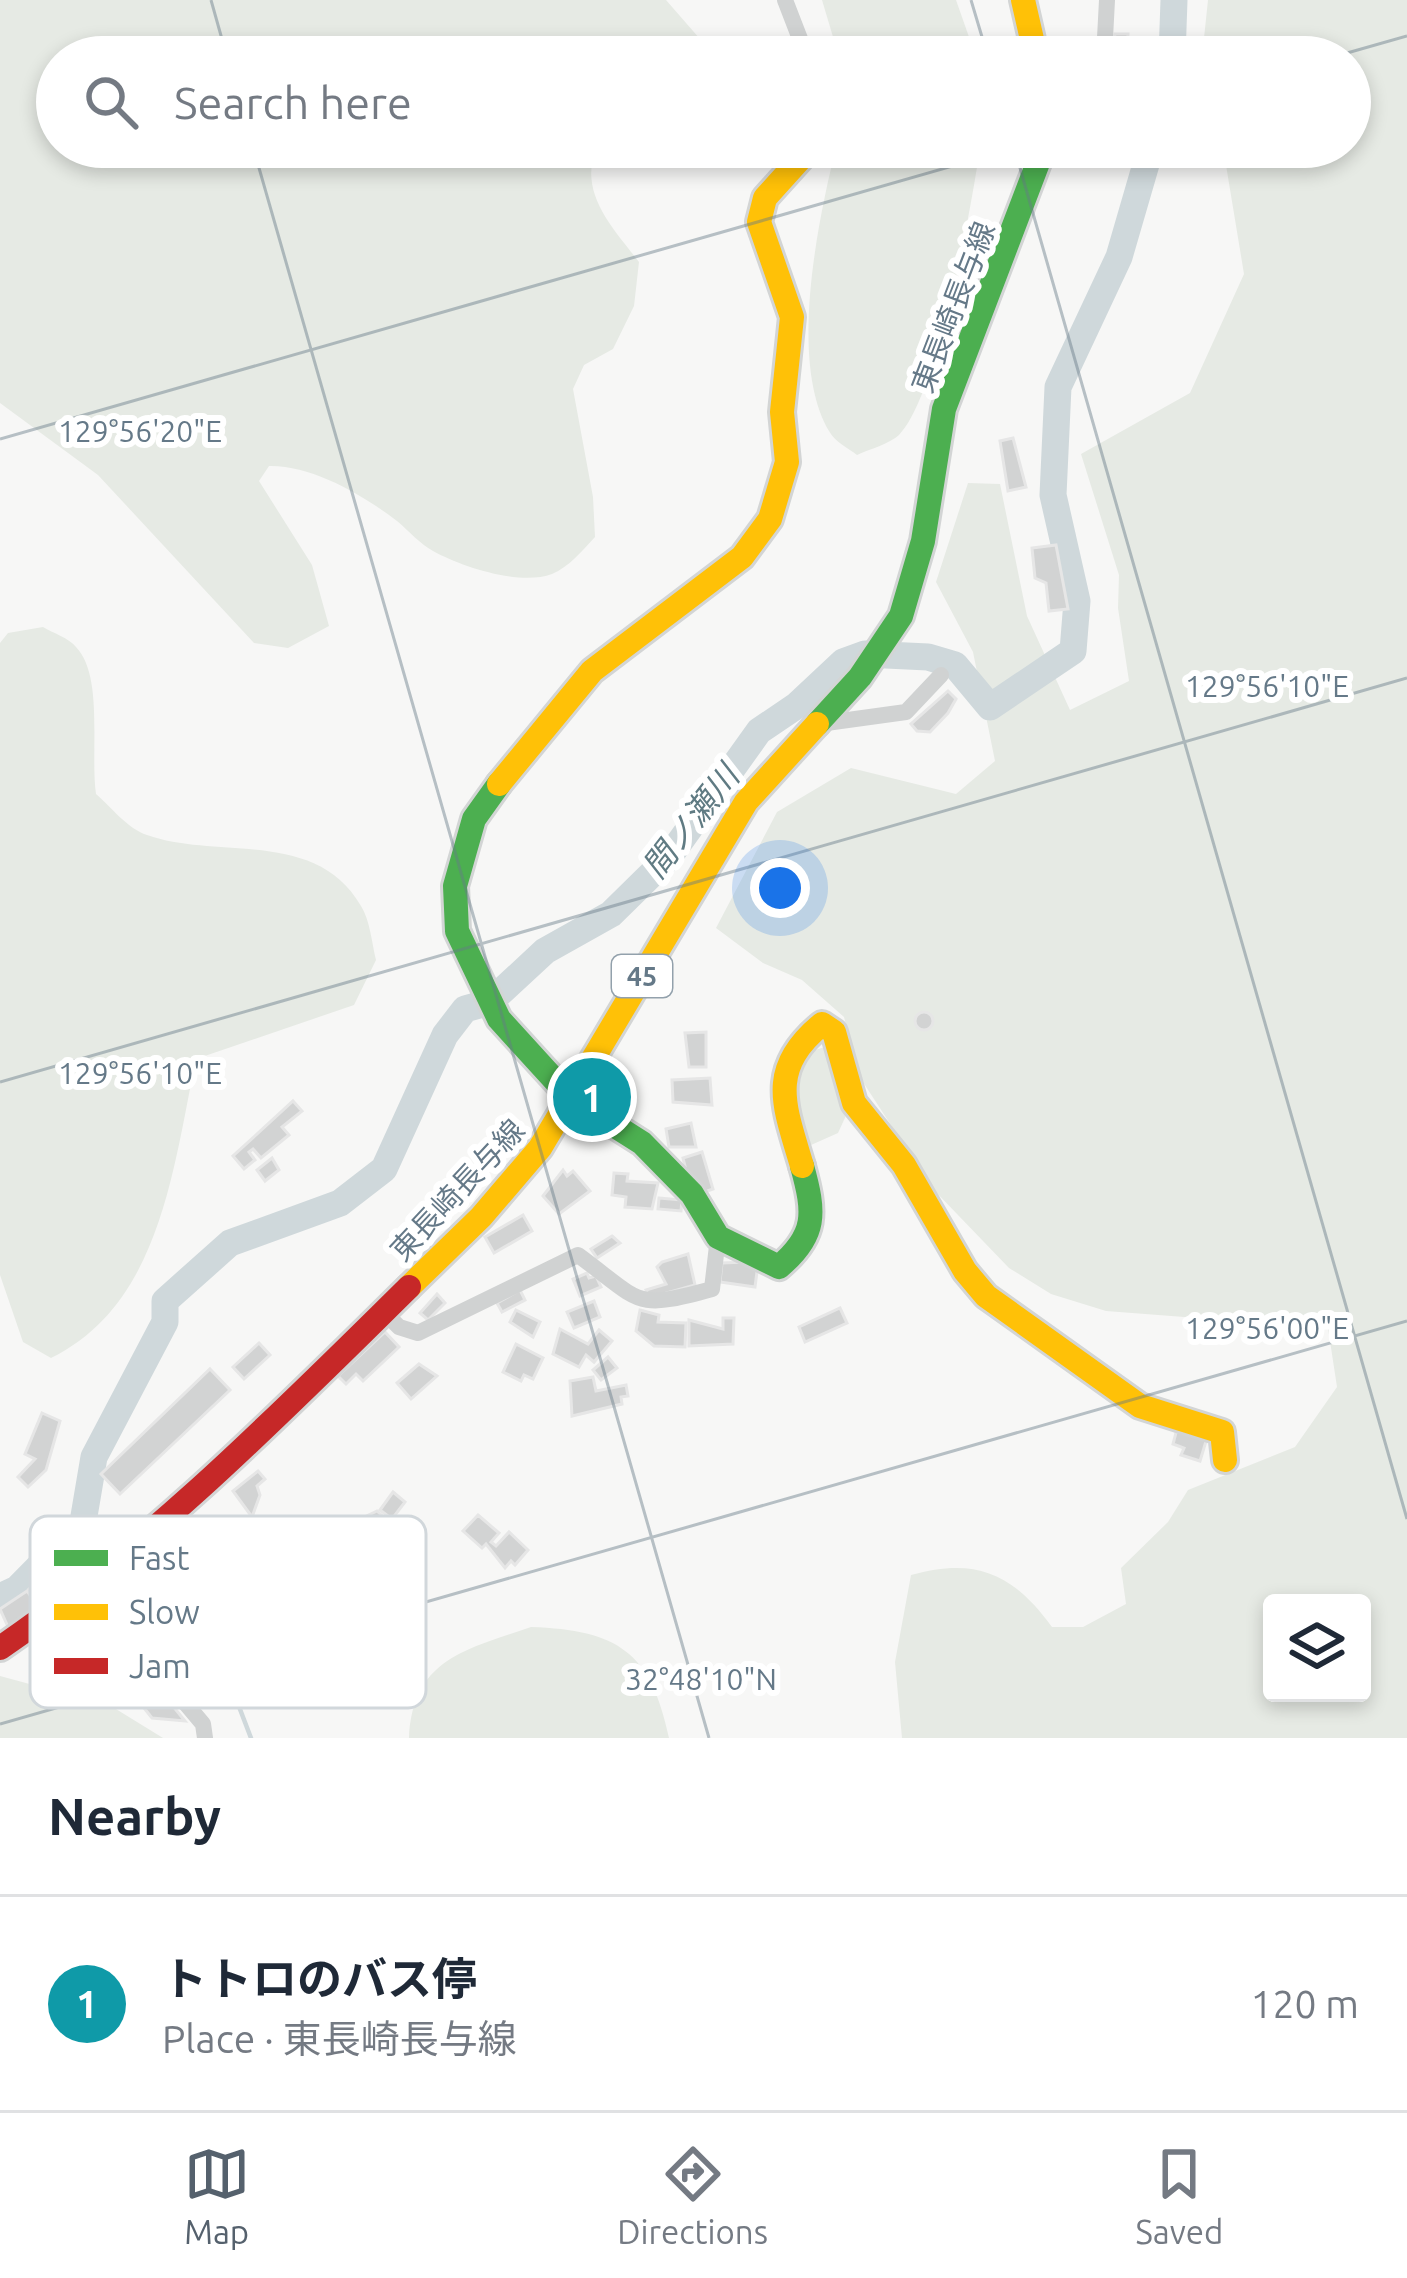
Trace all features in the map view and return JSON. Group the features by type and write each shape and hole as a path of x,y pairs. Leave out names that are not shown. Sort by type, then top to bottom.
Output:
{"street":[{"path":"785,0 799,36"},
{"path":"1023,0 1031,36"},
{"path":"1105,36 1107,0"},
{"path":"792,168 766,198 758,222 792,317 782,412 787,462 777,502 742,556 592,670 536,733 474,818 455,886 457,932 468,964 499,1019 572,1098 641,1143 692,1194 718,1238 779,1267 791,1262 806,1239 812,1216 801,1158 780,1102 783,1067 803,1033 822,1024 834,1032 854,1103 904,1165 964,1270 986,1296 1140,1406 1222,1432 1225,1460"},
{"name":"東長崎長与線","path":"171,1516 208,1485 511,1183 572,1098 746,802 884,648 901,616 923,541 944,409 1036,168"},
{"path":"818,724 906,712 941,675"},
{"path":"383,1312 399,1327 418,1333 578,1255 636,1298 655,1305 712,1289 718,1238"},
{"name":"東長崎長与線","path":"0,1648 30,1626"},
{"path":"189,1708 203,1724 205,1738"}],"shaded area":[{"path":"0,0 666,0 697,36 36,36 36,168 592,168 601,209 639,262 634,306 613,349 584,365 573,389 593,497 595,537 552,574 524,578 459,563 433,551 384,511 336,483 269,466 259,481 312,565 329,626 288,648 254,643 98,475 0,403"},
{"path":"822,0 956,0 969,36 833,36"},
{"path":"1208,0 1407,0 1407,1738 902,1738 895,1662 911,1575 955,1568 991,1574 1023,1594 1052,1627 1083,1627 1126,1604 1121,1568 1168,1522 1188,1490 1295,1447 1337,1387 1328,1328 1106,1311 1051,1294 1009,1268 932,1188 859,1076 844,1017 802,980 763,963 716,928 777,812 851,768 956,794 995,761 973,652 936,582 968,483 1000,484 1027,616 1070,710 1129,681 1118,608 1119,575 1081,454 1190,393 1244,274 1226,168 1371,168 1371,36 1204,36"},
{"path":"832,168 976,168 951,299 927,382 899,435 857,455 829,431 810,368 810,291"},
{"path":"43,627 73,644 85,660 93,695 96,794 126,823 147,835 292,856 318,866 342,882 361,906 376,960 354,1005 196,1059 169,1187 139,1268 117,1304 88,1334 51,1358 23,1342 0,1275 0,643 8,633"},
{"path":"825,1047 849,1109 838,1133 811,1145 790,1096 798,1055"},
{"path":"531,1627 608,1641 626,1651 652,1685 669,1738 409,1738 414,1708 426,1708 426,1682 432,1674 464,1651"},
{"path":"0,1676 30,1684 30,1708 114,1708 163,1738 0,1738"}],"building":[{"path":"1013,438 1026,487 1008,491 1000,441"},
{"path":"1056,545 1068,609 1049,611 1046,583 1035,578 1032,548"},
{"path":"948,691 956,699 948,713 930,732 917,731 911,724"},
{"path":"924,1012 933,1021 924,1030 915,1021"},
{"path":"706,1032 706,1067 689,1067 685,1033"},
{"path":"710,1078 712,1105 673,1102 672,1080"},
{"path":"293,1101 302,1111 282,1127 289,1135 261,1158 253,1149 249,1152 255,1160 244,1169 233,1156"},
{"path":"691,1123 696,1147 669,1147 666,1129"},
{"path":"702,1152 713,1189 699,1194 679,1168 685,1166 683,1158"},
{"path":"272,1158 279,1170 265,1181 257,1170"},
{"path":"563,1170 567,1176 573,1171 590,1191 559,1214 543,1196"},
{"path":"614,1173 628,1174 627,1181 658,1183 652,1209 625,1207 626,1197 612,1195"},
{"path":"659,1198 682,1200 681,1211 658,1209"},
{"path":"523,1215 532,1231 494,1253 485,1237"},
{"path":"612,1236 620,1243 597,1258 591,1249"},
{"path":"688,1254 695,1285 649,1298 646,1290 666,1284 657,1267"},
{"path":"722,1263 758,1264 755,1287 720,1282"},
{"path":"587,1273 589,1278 596,1276 601,1287 580,1296 573,1279"},
{"path":"520,1290 525,1300 502,1312 497,1303"},
{"path":"437,1294 445,1303 428,1320 420,1313"},
{"path":"594,1301 600,1317 574,1328 567,1312"},
{"path":"840,1308 847,1323 805,1342 799,1327"},
{"path":"516,1310 540,1322 533,1337 510,1322"},
{"path":"640,1310 659,1315 658,1322 686,1323 685,1347 654,1346 636,1331"},
{"path":"723,1318 734,1318 733,1344 689,1346 689,1320 723,1329"},
{"path":"560,1329 588,1344 599,1330 612,1341 594,1362 586,1355 579,1367 553,1354"},
{"path":"385,1332 399,1347 363,1381 356,1374 346,1384 338,1376"},
{"path":"259,1343 270,1355 244,1379 233,1367"},
{"path":"516,1344 543,1358 533,1379 524,1375 521,1381 503,1372"},
{"path":"608,1357 617,1368 601,1380 593,1370"},
{"path":"419,1364 437,1376 411,1399 397,1383"},
{"path":"210,1369 230,1390 120,1494 101,1474"},
{"path":"593,1377 596,1391 626,1385 628,1396 621,1397 622,1404 572,1416 570,1381"},
{"path":"42,1413 60,1421 46,1470 28,1487 18,1477 35,1459 25,1454"},
{"path":"1177,1429 1207,1438 1200,1461 1181,1455 1184,1448 1173,1444"},
{"path":"258,1471 265,1479 257,1486 260,1495 252,1516 233,1491"},
{"path":"393,1492 405,1502 394,1516 380,1510"},
{"path":"478,1515 499,1533 491,1542 496,1546 509,1532 528,1550 515,1565 511,1561 505,1568 486,1544 482,1548 463,1531"},
{"path":"27,1591 30,1595 30,1614 9,1629 0,1609"},
{"path":"144,1708 174,1708 185,1721 152,1718"}],"waterway":[{"name":"間ノ瀬川","path":"1173,36 1174,0"},
{"name":"間ノ瀬川","path":"84,1516 94,1457 165,1322 165,1301 230,1243 340,1203 384,1169 445,1035 465,1009 490,1002 545,951 611,914 669,857 759,731 796,706 843,662 865,654 928,657 955,665 990,707 1073,651 1077,601 1053,495 1058,387 1119,257 1145,168"},
{"name":"間ノ瀬川","path":"0,1597 30,1576"},
{"path":"240,1708 251,1738"}],"traffic: fast":[{"path":"817,724 860,677 901,616 923,541 944,409 1036,168"},
{"path":"499,784 474,819 455,886 457,931 499,1019 571,1098 642,1143 692,1194 718,1237 779,1267 800,1244 810,1222 802,1166"}],"traffic: slow":[{"path":"1023,0 1031,36"},
{"path":"499,784 592,671 742,557 770,519 787,462 782,412 792,317 759,222 765,198 792,168"},
{"path":"409,1287 481,1217 540,1148 746,802 817,724"},
{"path":"802,1166 786,1106 787,1073 793,1057 822,1024 834,1032 854,1103 904,1165 965,1271 986,1296 1140,1406 1222,1432 1225,1460"}],"traffic: jam":[{"path":"168,1516 409,1287"},
{"path":"0,1648 30,1627"}],"place":[{"name":"トトロのバス停","path":"592,1097"}]}
